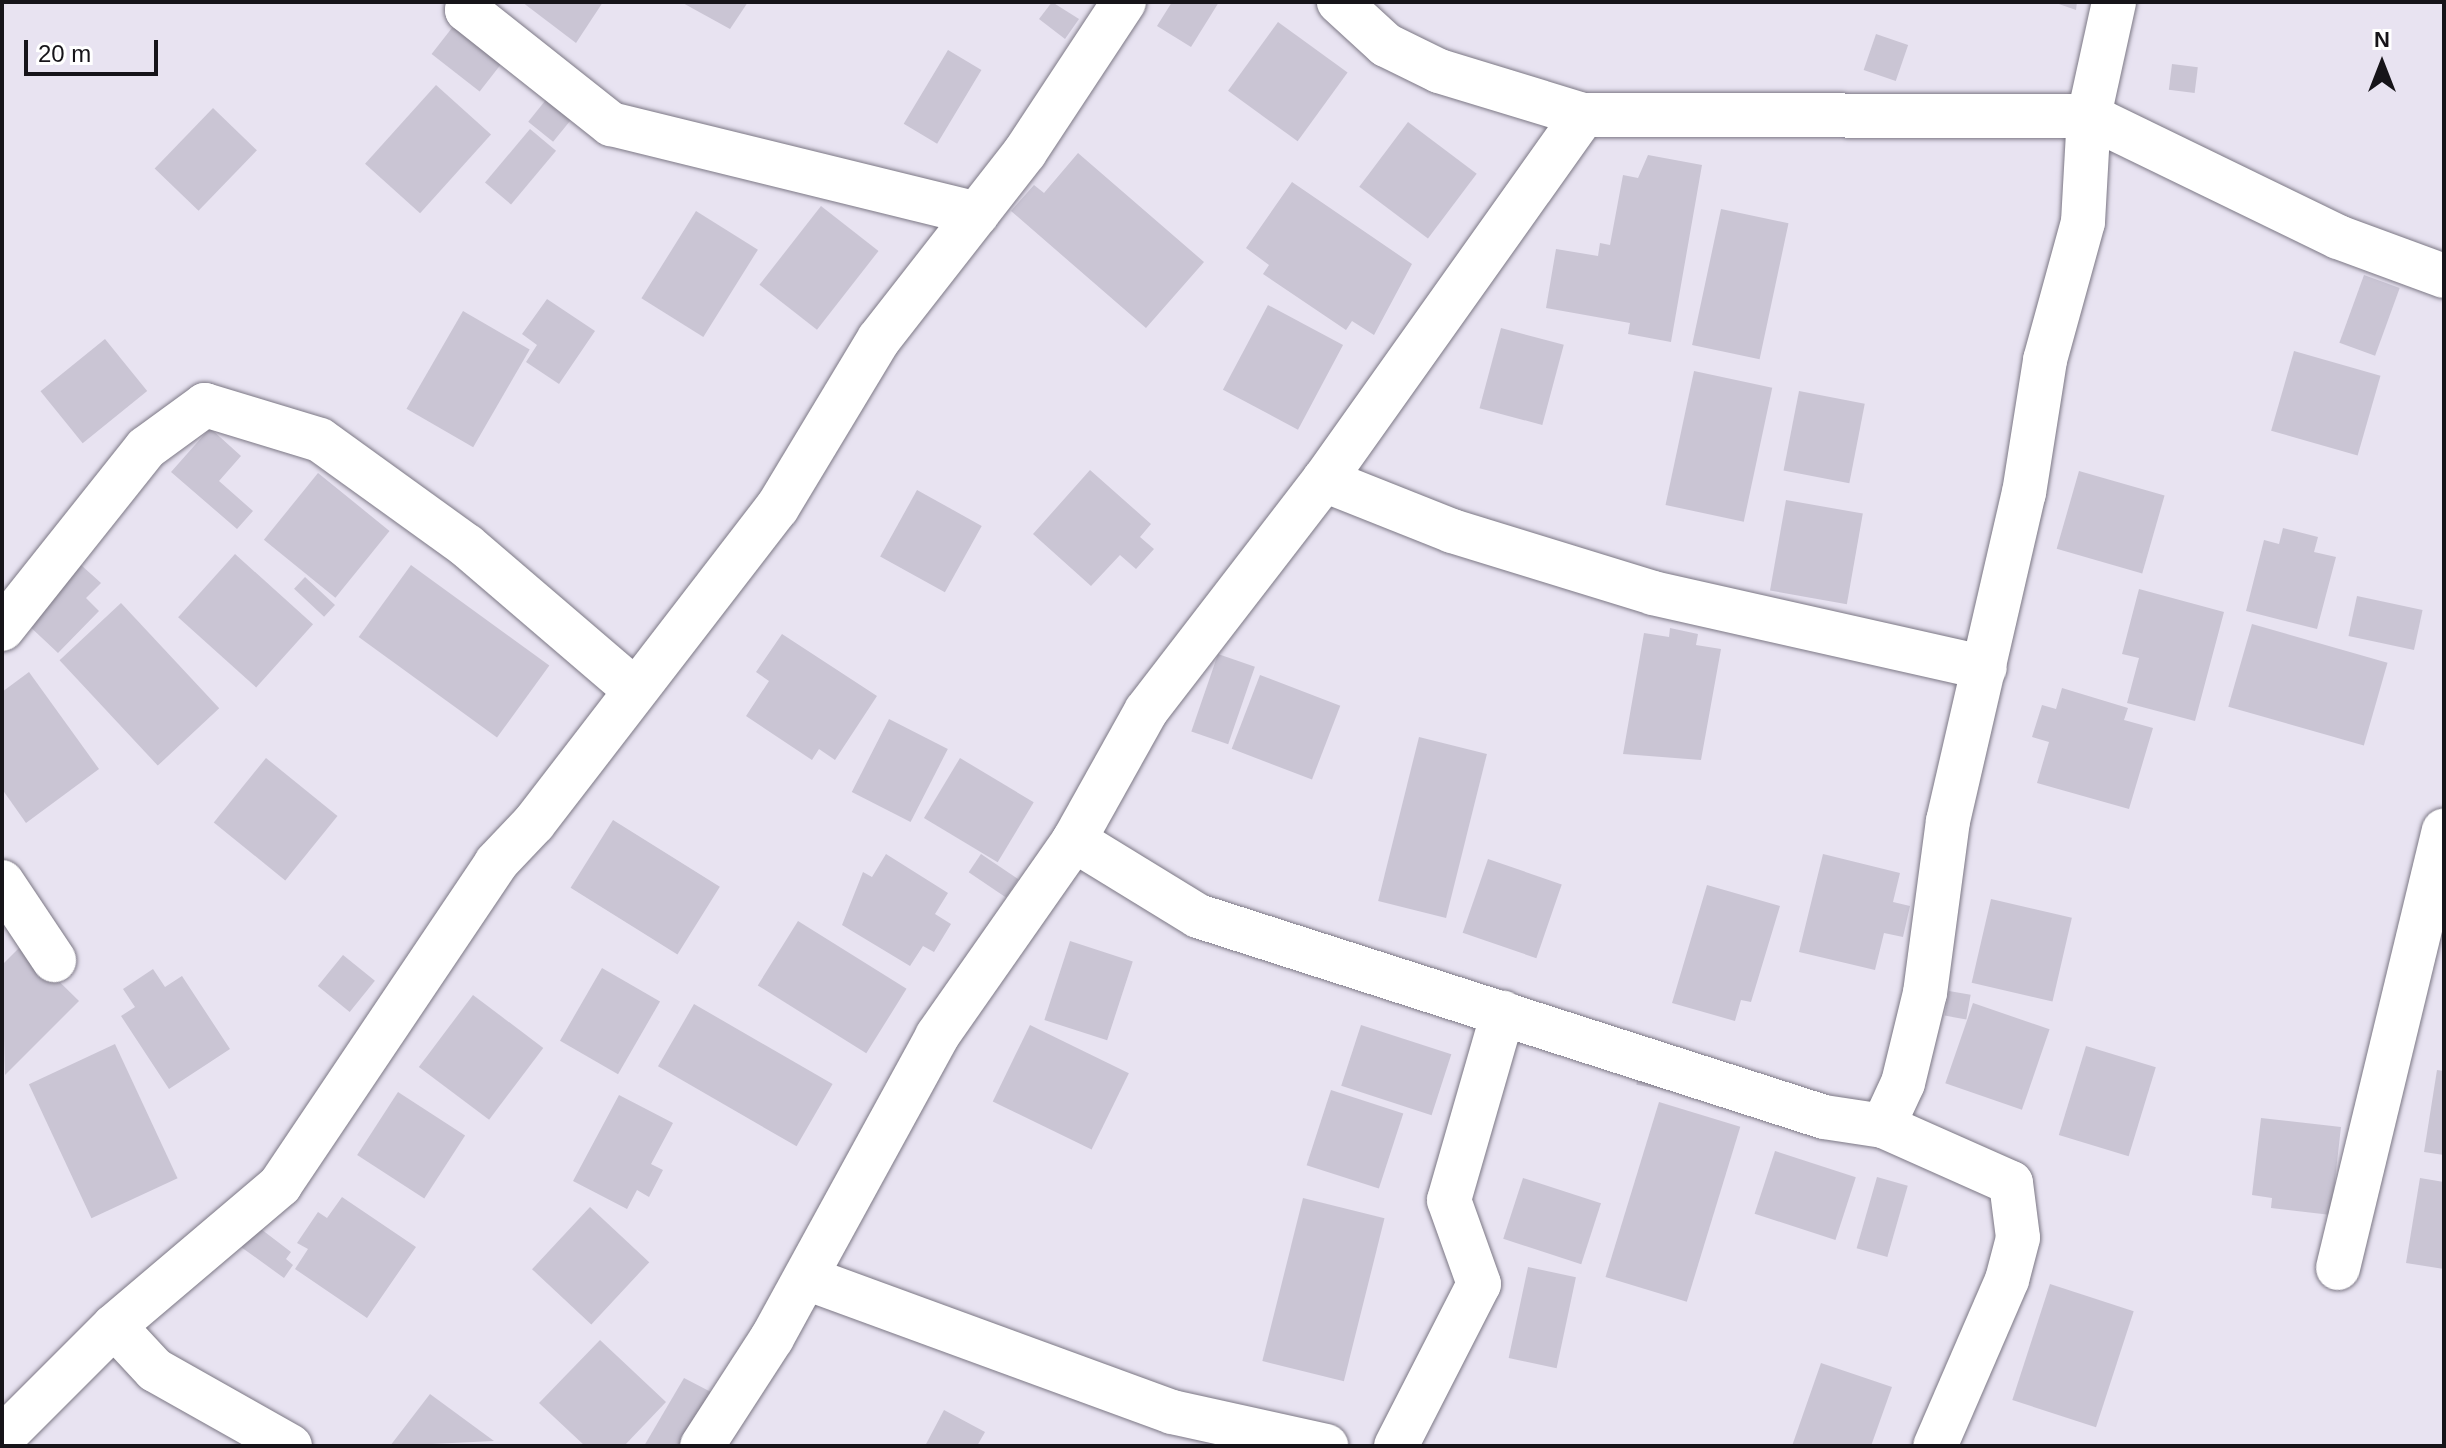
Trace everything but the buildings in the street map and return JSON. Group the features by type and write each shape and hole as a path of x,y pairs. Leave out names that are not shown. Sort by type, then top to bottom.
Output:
{"street":[{"path":"473,2 467,10 611,124 977,214"},
{"path":"2,1438 114,1326 280,1185 496,863 777,508 870,352 977,214 1124,2"},
{"path":"1339,2 1386,45 1439,71 1583,115 2089,116 2338,237 2444,276"},
{"path":"1883,1126 1903,1083 1925,993 1948,821 1985,668 2045,360 2083,222 2089,116 2114,2"},
{"path":"702,1446 806,1278 937,1036 1074,840 1146,711 1324,480 1583,115"},
{"path":"2,629 146,448 205,405 320,440 467,546 634,689"},
{"path":"1324,480 1452,531 1653,593 1985,668"},
{"path":"2338,1268 2444,831"},
{"path":"1074,840 1198,916 1824,1117 1883,1126 2011,1183 2018,1238 2007,1280 1935,1446"},
{"path":"2,882 54,960"},
{"path":"1396,1446 1479,1284 1449,1200 1503,1013"},
{"path":"806,1278 1172,1412 1326,1446"},
{"path":"114,1326 155,1370 290,1446"}]}
